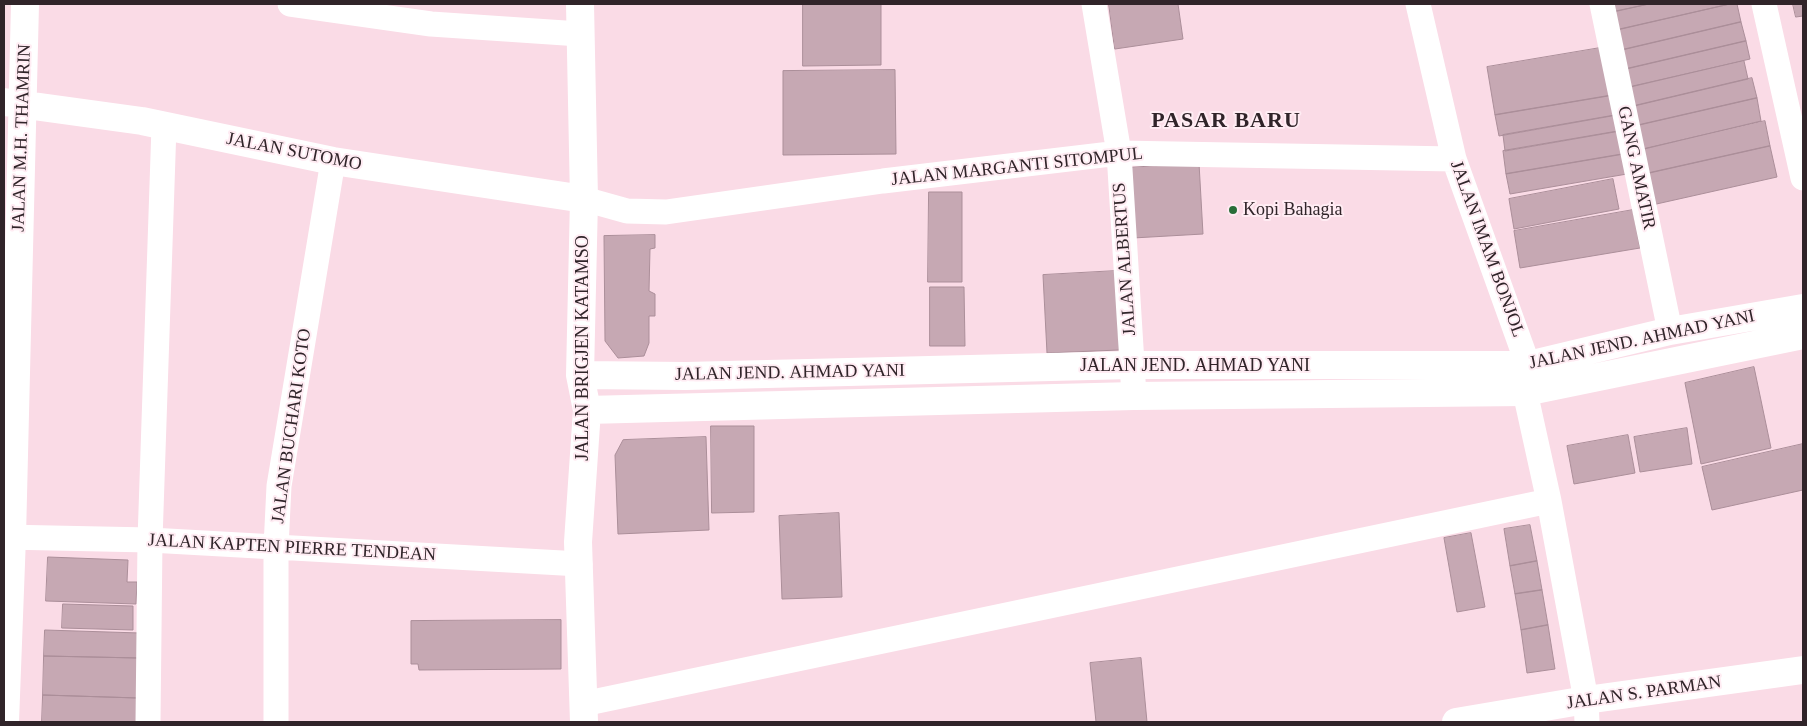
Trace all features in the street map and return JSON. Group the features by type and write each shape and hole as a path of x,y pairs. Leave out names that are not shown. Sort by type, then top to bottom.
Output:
{"street":[{"name":"JALAN M.H. THAMRIN","path":"5,722 13,103 25,4"},
{"path":"290,4 431,24 580,34"},
{"name":"JALAN BRIGJEN KATAMSO","path":"580,4 584,200 580,375 587,410 578,542 584,713"},
{"name":"JALAN ALBERTUS","path":"1094,4 1118,153 1134,396"},
{"name":"JALAN IMAM BONJOL","path":"1418,4 1454,159 1528,365 1524,392 1549,501 1587,711"},
{"name":"GANG AMATIR","path":"1602,4 1670,331"},
{"path":"1764,4 1803,178"},
{"name":"JALAN SUTOMO","path":"13,103 142,121 333,161 584,200"},
{"path":"148,722 150,540 164,126"},
{"name":"JALAN MARGANTI SITOMPUL","path":"584,200 627,211 666,212 883,181 1118,153 1454,159"},
{"name":"JALAN BUCHARI KOTO","path":"276,722 276,547 280,486 333,161"},
{"name":"JALAN JEND. AHMAD YANI","path":"580,375 686,376 1132,365 1528,365 1670,331 1803,308"},
{"name":"JALAN JEND. AHMAD YANI","path":"587,410 1134,396 1524,392 1803,335"},
{"path":"584,713 1549,501"},
{"name":"JALAN KAPTEN PIERRE TENDEAN","path":"8,537 150,540 580,564"},
{"name":"JALAN S. PARMAN","path":"1456,722 1587,711 1803,670"}],"building":[{"path":"803,4 881,4 881,65 803,66"},
{"path":"1109,4 1178,4 1183,39 1115,49"},
{"path":"1612,4 1649,4 1613,12"},
{"path":"1649,4 1730,4 1617,30 1613,12"},
{"path":"1737,4 1741,22 1622,50 1617,30"},
{"path":"1793,4 1803,4 1803,16 1796,17"},
{"path":"1741,22 1746,41 1622,70 1622,50"},
{"path":"1746,41 1750,59 1626,88 1622,70"},
{"path":"1606,47 1614,95 1495,115 1487,67"},
{"path":"1744,61 1748,79 1630,107 1626,88"},
{"path":"895,70 896,154 783,155 783,71"},
{"path":"1752,78 1757,98 1635,126 1630,107"},
{"path":"1614,95 1617,115 1499,136 1495,115"},
{"path":"1757,98 1761,121 1640,150 1635,126"},
{"path":"1617,115 1620,131 1505,151 1503,135"},
{"path":"1765,121 1770,146 1645,174 1640,150"},
{"path":"1620,131 1624,154 1506,174 1503,151"},
{"path":"1770,146 1777,177 1652,205 1645,174"},
{"path":"1624,154 1627,174 1510,194 1506,174"},
{"path":"1199,163 1203,234 1133,238 1128,168"},
{"path":"1613,179 1619,209 1514,229 1509,199"},
{"path":"929,192 962,192 962,282 928,282"},
{"path":"1633,210 1640,248 1520,268 1514,231"},
{"path":"655,235 655,248 650,249 649,291 655,294 655,316 649,316 649,343 644,356 618,358 605,341 604,236"},
{"path":"1116,271 1119,350 1047,353 1043,275"},
{"path":"930,287 964,287 965,346 930,346"},
{"path":"1754,367 1771,448 1701,464 1685,383"},
{"path":"711,426 754,426 754,512 712,513"},
{"path":"1687,428 1692,464 1640,472 1634,437"},
{"path":"1628,435 1635,473 1574,484 1567,446"},
{"path":"706,437 709,530 618,534 615,455 623,440"},
{"path":"1803,444 1803,490 1712,510 1702,467"},
{"path":"839,513 842,597 782,599 779,516"},
{"path":"1530,525 1537,561 1510,566 1504,529"},
{"path":"1471,533 1485,607 1457,612 1444,538"},
{"path":"48,557 128,560 127,582 137,582 136,604 46,601"},
{"path":"1537,561 1542,590 1515,594 1510,566"},
{"path":"1542,590 1548,625 1521,630 1515,594"},
{"path":"63,604 133,606 133,630 62,628"},
{"path":"561,620 561,669 419,670 418,664 411,664 411,621"},
{"path":"1548,625 1555,669 1527,673 1521,630"},
{"path":"45,630 140,633 139,658 44,656"},
{"path":"44,656 139,658 138,698 43,695"},
{"path":"1141,658 1147,722 1096,722 1090,663"},
{"path":"43,695 138,698 137,722 42,722"}],"place":[{"name":"Kopi Bahagia","path":"1233,210"}],"district":[{"name":"PASAR BARU","path":"1226,121"}]}
